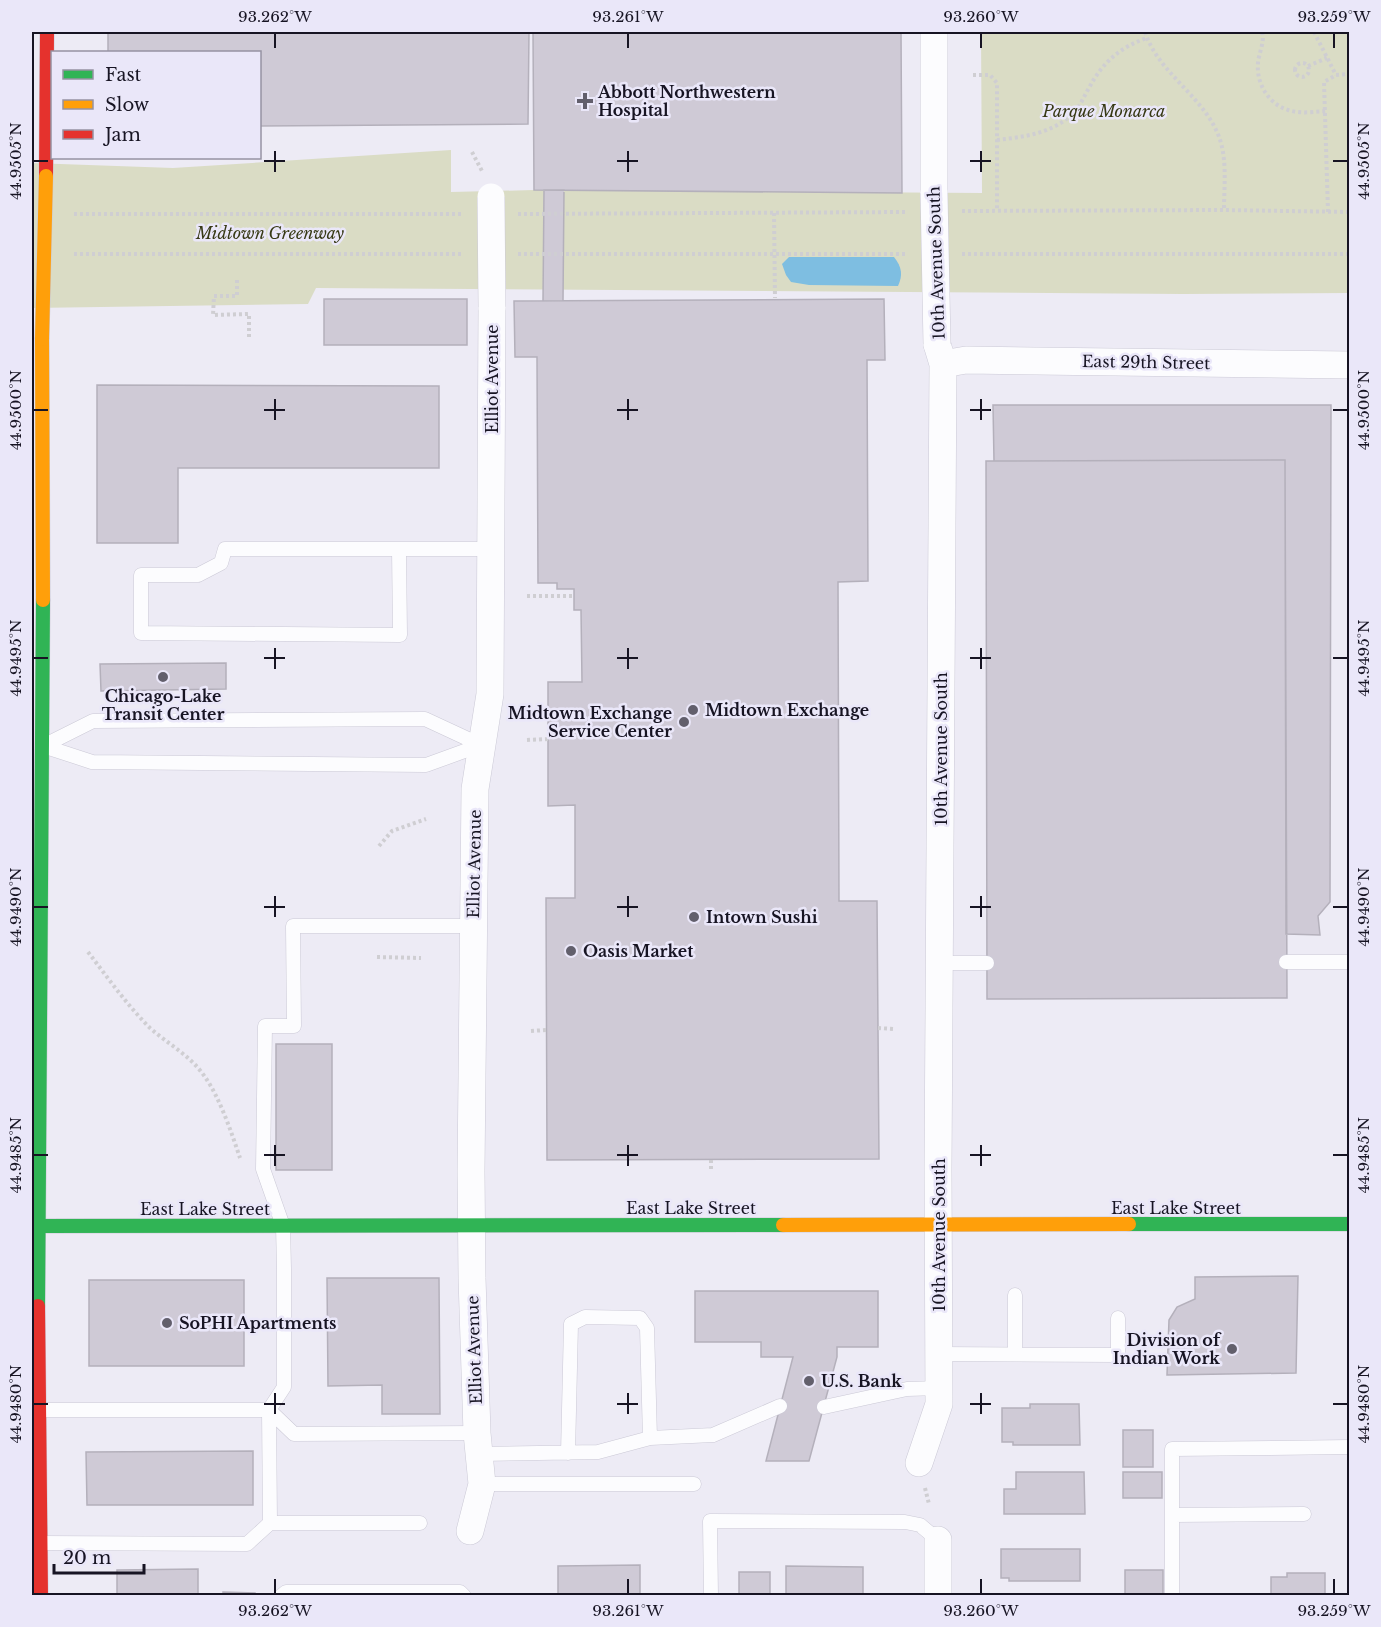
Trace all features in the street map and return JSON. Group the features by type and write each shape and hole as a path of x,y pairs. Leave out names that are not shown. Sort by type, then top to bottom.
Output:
{"street":[{"path":"41,1596 36,1481 39,1410 34,1226 43,746 37,469 46,176 47,32"},
{"name":"10th Avenue South","path":"919,1463 939,1404 940,354 934,193 934,32"},
{"name":"Elliot Avenue","path":"470,1531 482,1484 478,1444 471,1226 475,789 490,694 491,197"},
{"name":"East 29th Street","path":"940,354 966,360 1350,365"},
{"name":"East Lake Street","path":"34,1226 1350,1224"},
{"path":"938,1540 938,1596"}],"lane":[{"path":"32,121 46,121"},
{"path":"399,549 400,635 141,633 141,575 198,575 221,563 225,549 399,549 491,549"},
{"path":"43,746 93,721 414,719 425,719 481,745"},
{"path":"43,746 92,762 426,765 481,745"},
{"path":"270,1523 269,1410 284,1387 283,1226 263,1169 266,1026 294,1026 293,926 474,926"},
{"path":"1286,962 1350,962"},
{"path":"940,963 987,963"},
{"path":"1015,1295 1015,1354"},
{"path":"568,1453 571,1324 585,1317 640,1318 647,1328 650,1438"},
{"path":"939,1354 1118,1355 1118,1318"},
{"path":"824,1407 907,1389 939,1388"},
{"path":"39,1410 269,1410 294,1434 478,1444 568,1453 598,1452 650,1438 713,1435 780,1406"},
{"path":"1172,1596 1172,1449 1350,1446"},
{"path":"482,1484 694,1484"},
{"path":"1172,1515 1304,1514"},
{"path":"711,1596 710,1521 905,1522 920,1525 938,1540"},
{"path":"40,1544 247,1544 270,1523 420,1523"},
{"path":"281,1596 286,1592 460,1592 464,1596"}],"path":[{"path":"1145,32 1166,68 1204,111 1216,131 1224,160 1224,210"},
{"path":"1262,32 1263,42 1258,72 1267,96 1288,110 1326,111"},
{"path":"1314,32 1336,75"},
{"path":"997,140 1027,137 1043,132 1067,118 1081,103 1089,87 1113,56 1128,45 1147,38"},
{"path":"1308,66 1327,58"},
{"path":"1304,63 1308,66 1309,71 1305,76 1298,76 1295,73 1294,68 1297,64 1304,63"},
{"path":"1328,212 1324,81 1336,75 1350,74"},
{"path":"973,75 990,75 997,83 997,210"},
{"path":"962,211 1350,212"},
{"path":"514,214 914,212"},
{"path":"774,213 775,298"},
{"path":"66,214 467,214"},
{"path":"512,255 918,254"},
{"path":"954,254 1350,254"},
{"path":"66,255 464,255"},
{"path":"237,280 237,296 214,296 213,315 249,314 249,339"},
{"path":"527,596 574,596"},
{"path":"527,740 548,739"},
{"path":"379,846 392,831 426,819"},
{"path":"88,952 151,1028 180,1051 204,1075 216,1096 234,1138 242,1164"},
{"path":"377,957 422,958"},
{"path":"878,1028 894,1029"},
{"path":"531,1031 546,1030"},
{"path":"711,1160 711,1170"},
{"path":"919,1463 938,1540"}],"green space":[{"name":"Midtown Greenway","path":"981,32 1348,32 1349,293 1183,294 316,288 308,304 32,308 32,163 173,168 451,150 451,192 534,190 982,193"}],"water":[{"path":"789,257 894,257 899,264 901,278 898,286 809,285 791,282 782,264"}],"building":[{"path":"108,32 529,32 528,124 261,126 261,51 108,51"},
{"path":"533,32 901,32 902,193 534,190"},
{"path":"544,190 564,190 563,301 543,301"},
{"path":"324,299 467,299 467,345 324,345"},
{"name":"Midtown Exchange","path":"884,299 885,360 867,360 868,581 838,582 839,901 877,901 879,1159 547,1160 546,898 575,898 575,805 548,806 548,682 582,682 581,610 574,610 574,589 557,589 557,583 538,583 537,357 515,357 514,301"},
{"path":"97,385 439,386 439,468 178,468 178,543 97,543"},
{"path":"993,405 1331,405 1330,902 1318,916 1320,935 1286,934 1285,460 994,461"},
{"path":"1285,460 1287,998 987,999 986,461"},
{"name":"Chicago-Lake Transit Center","path":"226,663 226,689 101,691 100,664"},
{"path":"276,1044 332,1044 332,1170 276,1170"},
{"name":"Division of Indian Work","path":"1298,1276 1296,1373 1167,1375 1169,1320 1177,1307 1195,1299 1195,1277"},
{"path":"327,1278 439,1278 440,1414 382,1414 382,1385 328,1386"},
{"name":"SoPHI Apartments","path":"89,1280 244,1280 244,1366 89,1366"},
{"name":"U.S. Bank","path":"695,1291 878,1291 878,1347 837,1347 837,1357 809,1461 766,1461 793,1357 761,1357 761,1342 695,1342"},
{"path":"1030,1404 1079,1404 1080,1445 1013,1445 1013,1442 1002,1442 1002,1408 1030,1408"},
{"path":"1123,1430 1153,1430 1153,1467 1123,1467"},
{"path":"253,1451 253,1505 87,1505 86,1452"},
{"path":"1016,1472 1084,1472 1085,1514 1004,1514 1004,1489 1016,1489"},
{"path":"1123,1472 1162,1472 1162,1498 1123,1498"},
{"path":"1001,1549 1080,1549 1080,1581 1009,1581 1009,1578 1001,1578"},
{"path":"640,1565 640,1596 558,1596 558,1566"},
{"path":"786,1566 863,1567 863,1596 786,1596"},
{"path":"198,1569 198,1596 117,1596 117,1570"},
{"path":"1125,1570 1163,1570 1163,1596 1125,1596"},
{"path":"739,1572 770,1572 770,1596 739,1596"},
{"path":"1287,1573 1325,1573 1325,1596 1271,1596 1271,1577 1287,1577"},
{"path":"223,1592 255,1593 255,1596 223,1596"}],"traffic: fast":[{"path":"38,1306 43,600"},
{"path":"1129,1224 1350,1224"},
{"path":"32,1226 783,1225"}],"traffic: slow":[{"path":"42,339 46,176"},
{"path":"42,339 43,600"},
{"path":"783,1225 1129,1224"}],"traffic: jam":[{"path":"46,176 47,32"},
{"path":"38,1306 41,1596"}],"place":[{"name":"Abbott Northwestern Hospital","path":"585,101"},
{"name":"Chicago-Lake Transit Center","path":"163,677"},
{"name":"Midtown Exchange","path":"693,710"},
{"name":"Midtown Exchange Service Center","path":"684,722"},
{"name":"Intown Sushi","path":"694,917"},
{"name":"Oasis Market","path":"571,951"},
{"name":"SoPHI Apartments","path":"167,1323"},
{"name":"Division of Indian Work","path":"1232,1349"},
{"name":"U.S. Bank","path":"809,1381"}],"park label":[{"name":"Parque Monarca","path":"1104,111"}]}
